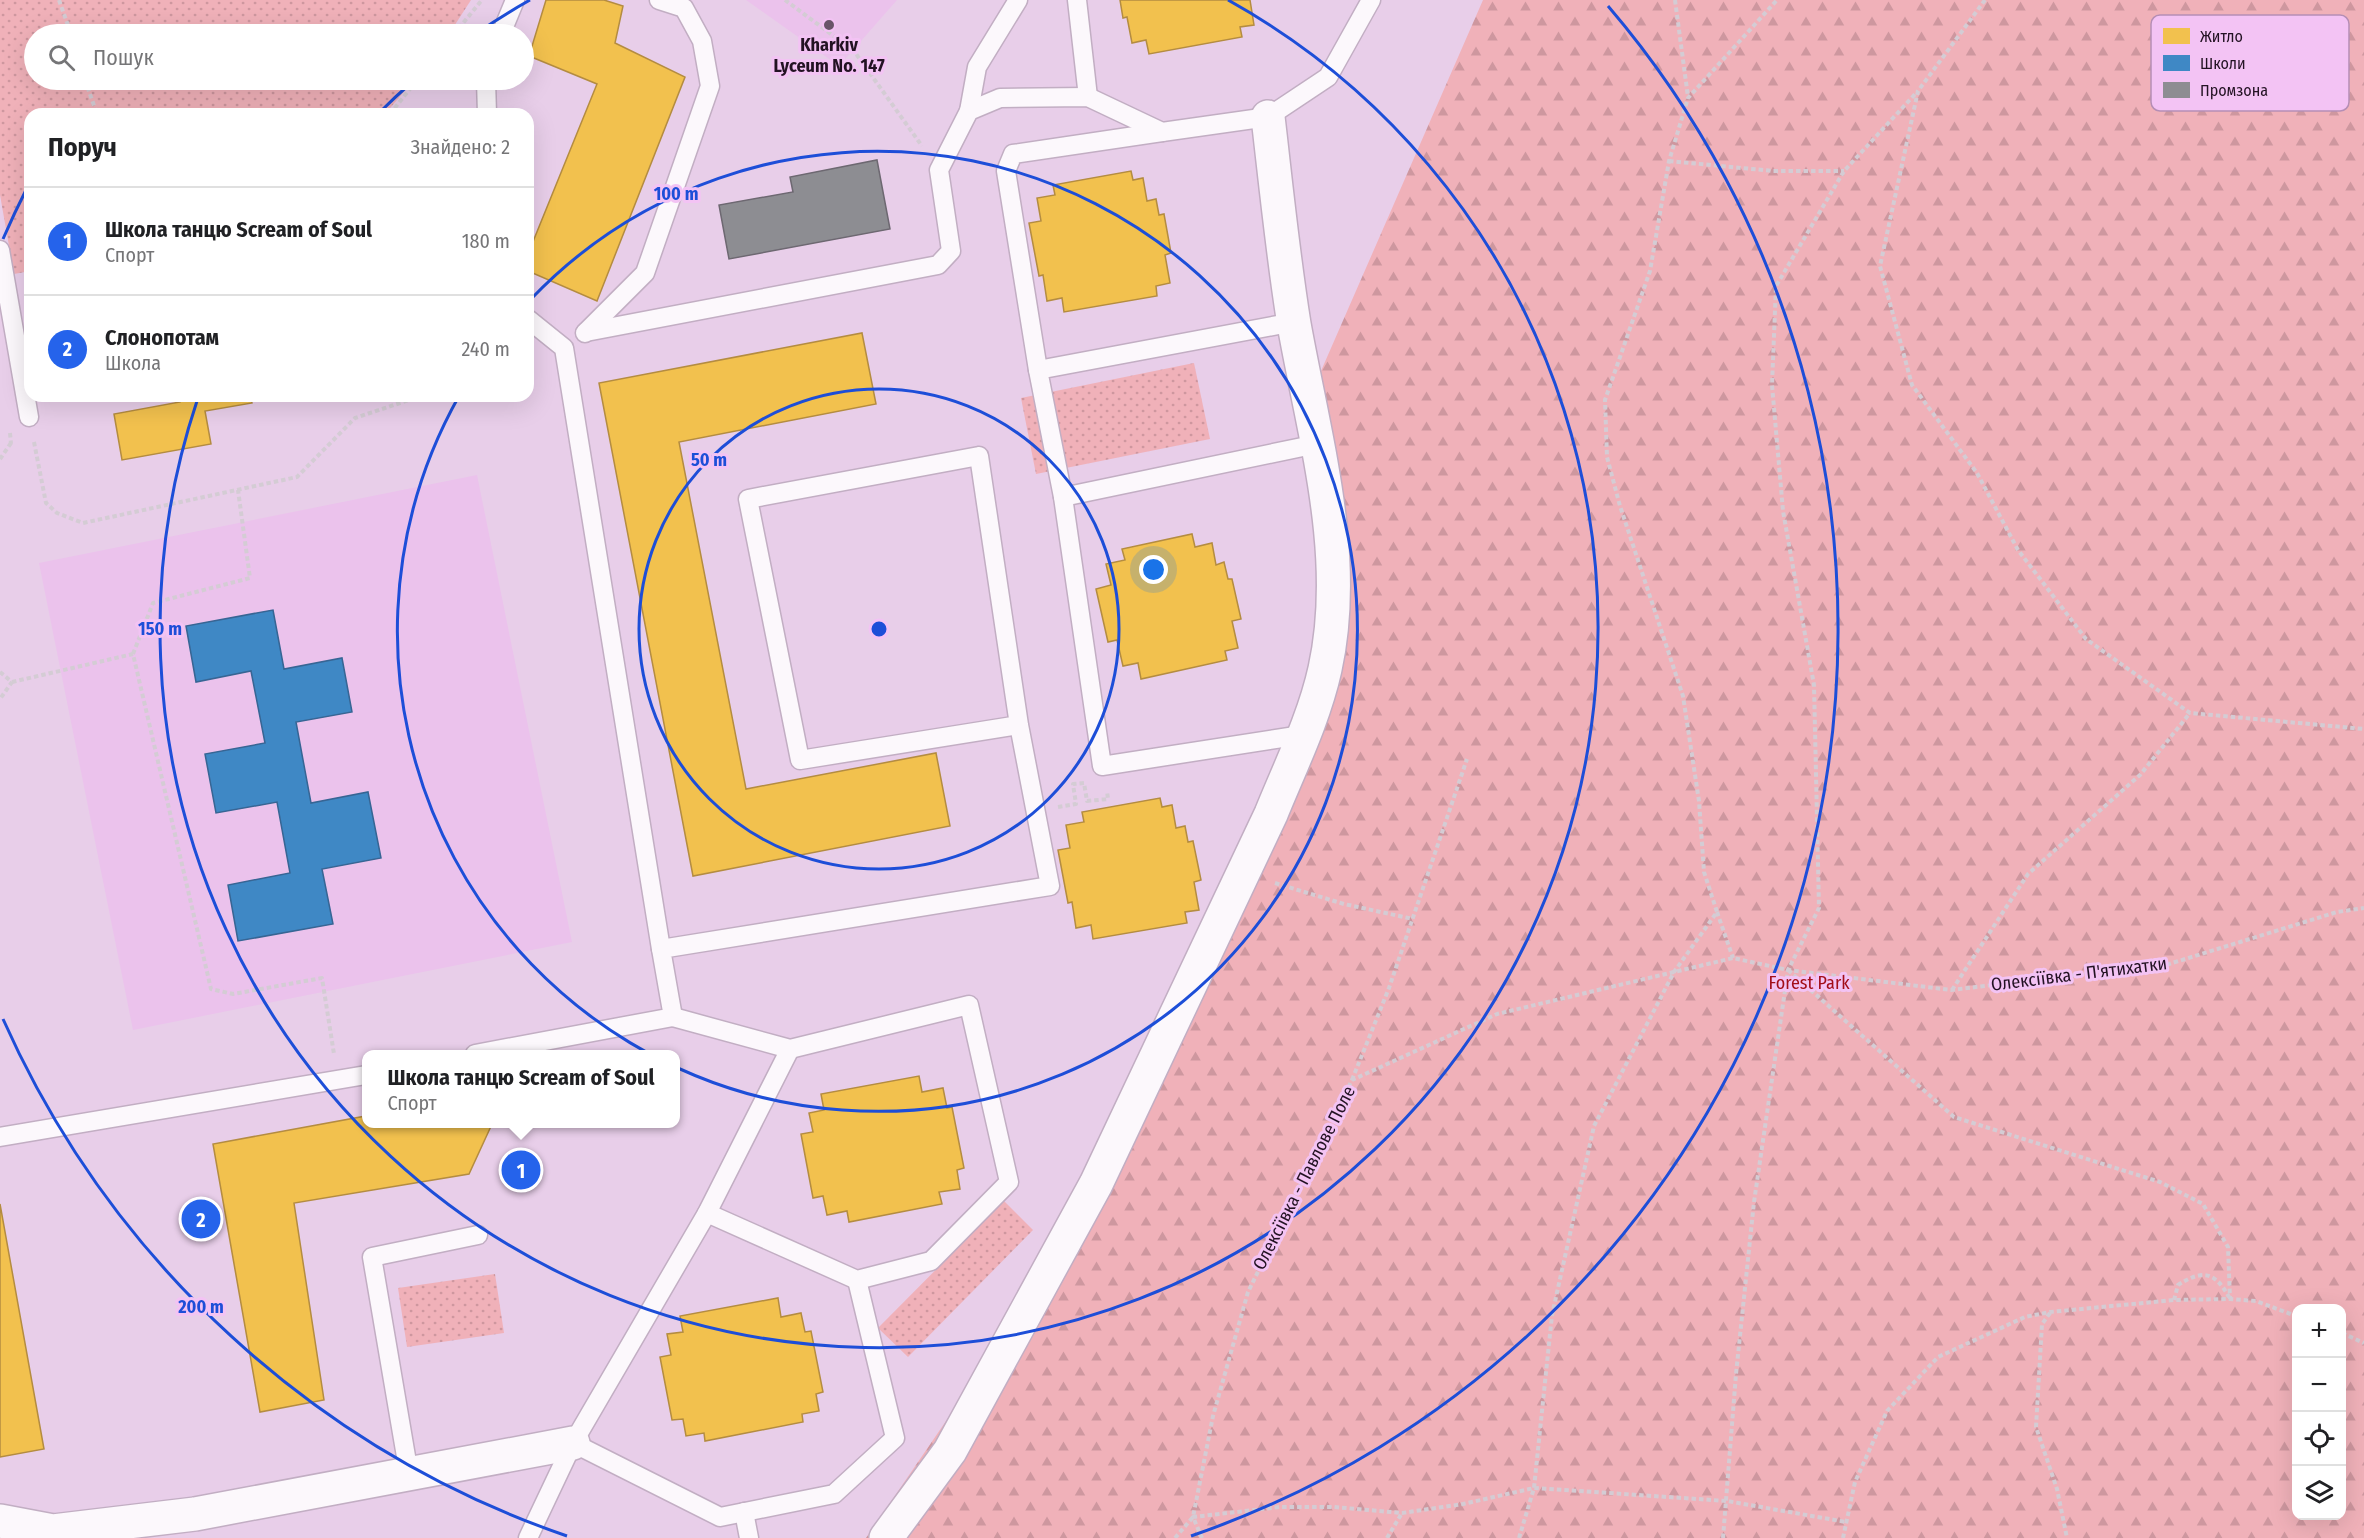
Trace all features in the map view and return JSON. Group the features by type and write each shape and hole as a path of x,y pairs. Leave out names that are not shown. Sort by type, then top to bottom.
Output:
{"street":[{"path":"886,1538 950,1451 1096,1184 1271,814 1325,669 1332,612 1332,556 1317,444 1294,322 1268,117"},
{"path":"0,1521 54,1531 195,1514 573,1443"}],"lane":[{"path":"505,24 515,0"},
{"path":"564,348 586,332 645,273 710,86 702,41 684,8 659,0"},
{"path":"586,332 938,265 951,251 939,170 969,111 977,67 1018,0"},
{"path":"1077,0 1088,97"},
{"path":"1302,735 1102,766 1063,497 1038,370 1006,171 1013,154 1268,117 1328,77 1371,0"},
{"path":"486,90 487,108"},
{"path":"969,111 1000,98 1088,97 1162,132"},
{"path":"0,250 24,364"},
{"path":"1038,370 1294,322"},
{"path":"534,324 564,348 673,1017"},
{"path":"28,402 29,417"},
{"path":"1063,497 1317,444"},
{"path":"661,949 1050,886 1019,725 979,456 748,499 800,760 1019,725"},
{"path":"496,1050 673,1017 790,1049 969,1005 1009,1182 931,1261 856,1281 707,1213"},
{"path":"528,1538 573,1443 707,1213 790,1049"},
{"path":"0,1137 362,1076"},
{"path":"409,1474 372,1257 478,1235"},
{"path":"573,1443 720,1517 834,1494 895,1438 856,1281"},
{"path":"744,1512 749,1538"}],"path":[{"path":"59,0 67,24"},
{"path":"462,24 482,0"},
{"path":"785,0 854,51 939,170"},
{"path":"1675,0 1688,98 1670,161 1650,271 1605,400 1607,457 1620,506 1683,696 1699,801 1704,872 1733,958"},
{"path":"1688,98 1777,0"},
{"path":"1723,1538 1736,1374 1754,1202 1788,970 1819,908 1814,685 1784,511 1772,385 1776,285 1844,171 1918,91 1985,0"},
{"path":"89,90 95,108"},
{"path":"395,108 409,90"},
{"path":"1918,91 1880,266 1912,385 1977,473 2018,550 2086,639 2190,713 2364,729"},
{"path":"1670,161 1773,171 1844,171"},
{"path":"29,417 46,503 57,513 83,524 297,477 355,418 403,402"},
{"path":"238,490 250,578 153,603 133,654 211,989 233,994 322,978 338,1080"},
{"path":"0,699 12,682 133,654"},
{"path":"0,672 12,682"},
{"path":"1952,990 2028,874 2140,775 2190,713"},
{"path":"1352,1080 1389,988 1467,759"},
{"path":"1049,808 1076,804 1073,784 1084,783 1087,801"},
{"path":"1244,870 1275,883 1344,904 1413,919"},
{"name":"Олексіївка - П'ятихатки","path":"1788,970 1952,990 2169,964 2337,912 2364,908"},
{"path":"1520,1538 1534,1488 1552,1315 1594,1126 1674,972 1716,912"},
{"name":"Олексіївка - Павлове Поле","path":"1175,1538 1193,1517 1213,1416 1248,1292 1352,1080 1497,1014 1733,958 1788,970"},
{"path":"1788,970 1954,1117 2160,1182 2203,1204 2228,1247 2230,1299"},
{"path":"2174,1300 2178,1285 2193,1275 2210,1276 2221,1283 2230,1299"},
{"path":"1843,1538 1855,1482 1887,1411 1938,1357 2025,1317 2050,1312 2174,1300 2230,1299 2256,1301 2292,1314"},
{"path":"2050,1312 2042,1324 2036,1427 2056,1489 2067,1538"},
{"path":"2346,1336 2364,1343"},
{"path":"1202,1538 1193,1517 1280,1507 1334,1507 1402,1513 1463,1504 1534,1488 1727,1501 1846,1522"},
{"path":"1387,1538 1402,1513"}],"shaded area":[{"name":"Kharkiv Lyceum No. 147","path":"746,0 897,0 839,66"},
{"path":"477,475 572,942 133,1030 39,563"}],"green space":[{"path":"0,0 471,0 455,24 24,24 24,90 405,90 390,108 24,108 24,272 14,274 0,195"},
{"name":"Forest Park","path":"1483,0 2364,0 2364,1538 866,1538 1054,1263 1331,669 1351,593 1314,387"},
{"path":"1194,363 1210,439 1036,474 1021,398"},
{"path":"1004,1201 1033,1230 908,1357 878,1328"},
{"path":"495,1274 504,1333 407,1347 398,1288"}],"building: Житло":[{"path":"546,0 604,0 623,6 615,43 685,77 597,301 534,274 534,239 597,84 534,58 534,40"},
{"path":"1120,0 1250,0 1254,25 1240,27 1242,37 1149,54 1146,40 1132,43 1127,17 1123,18"},
{"path":"1131,171 1133,180 1143,178 1147,201 1156,199 1159,215 1164,214 1171,253 1165,255 1170,283 1156,286 1157,296 1064,312 1062,298 1047,301 1043,275 1039,276 1029,223 1041,221 1037,198 1055,195 1053,185"},
{"path":"862,333 876,404 679,442 746,789 936,753 950,826 693,876 599,383"},
{"path":"180,402 252,403 205,411 211,444 122,460 114,414"},
{"path":"1192,534 1195,547 1212,543 1216,565 1224,562 1228,579 1232,579 1241,619 1232,621 1238,648 1225,651 1227,660 1141,679 1138,663 1123,666 1117,640 1108,642 1096,589 1111,585 1106,564 1125,560 1122,549"},
{"path":"1160,798 1162,807 1172,805 1176,828 1185,826 1188,842 1193,841 1201,880 1194,882 1199,910 1185,912 1187,923 1093,939 1091,925 1076,928 1072,902 1068,903 1058,850 1070,848 1066,825 1084,822 1082,812"},
{"path":"919,1076 922,1092 943,1088 947,1108 952,1107 964,1168 957,1170 960,1189 939,1192 942,1204 849,1222 847,1211 827,1215 823,1196 813,1198 801,1134 813,1132 809,1113 824,1110 821,1094"},
{"path":"362,1117 362,1128 490,1128 469,1174 294,1203 324,1400 260,1412 213,1144"},
{"path":"0,1204 44,1449 0,1457"},
{"path":"778,1298 781,1317 801,1313 805,1332 811,1331 823,1392 816,1394 819,1411 802,1414 803,1422 705,1441 704,1433 686,1436 683,1419 672,1420 660,1357 671,1355 667,1334 683,1332 680,1316"}],"building: Школи":[{"path":"273,610 284,669 342,658 352,712 296,722 311,803 368,792 381,858 322,869 333,924 238,941 228,885 290,873 277,802 216,813 205,754 265,743 251,671 196,682 186,626"}],"building: Промзона":[{"path":"877,160 890,229 729,259 719,205 793,192 790,177"}],"place":[{"name":"Kharkiv Lyceum No. 147","path":"829,25"},
{"name":"Школа танцю Scream of Soul","path":"521,1170"},
{"name":"Слонопотам","path":"201,1219"}]}
